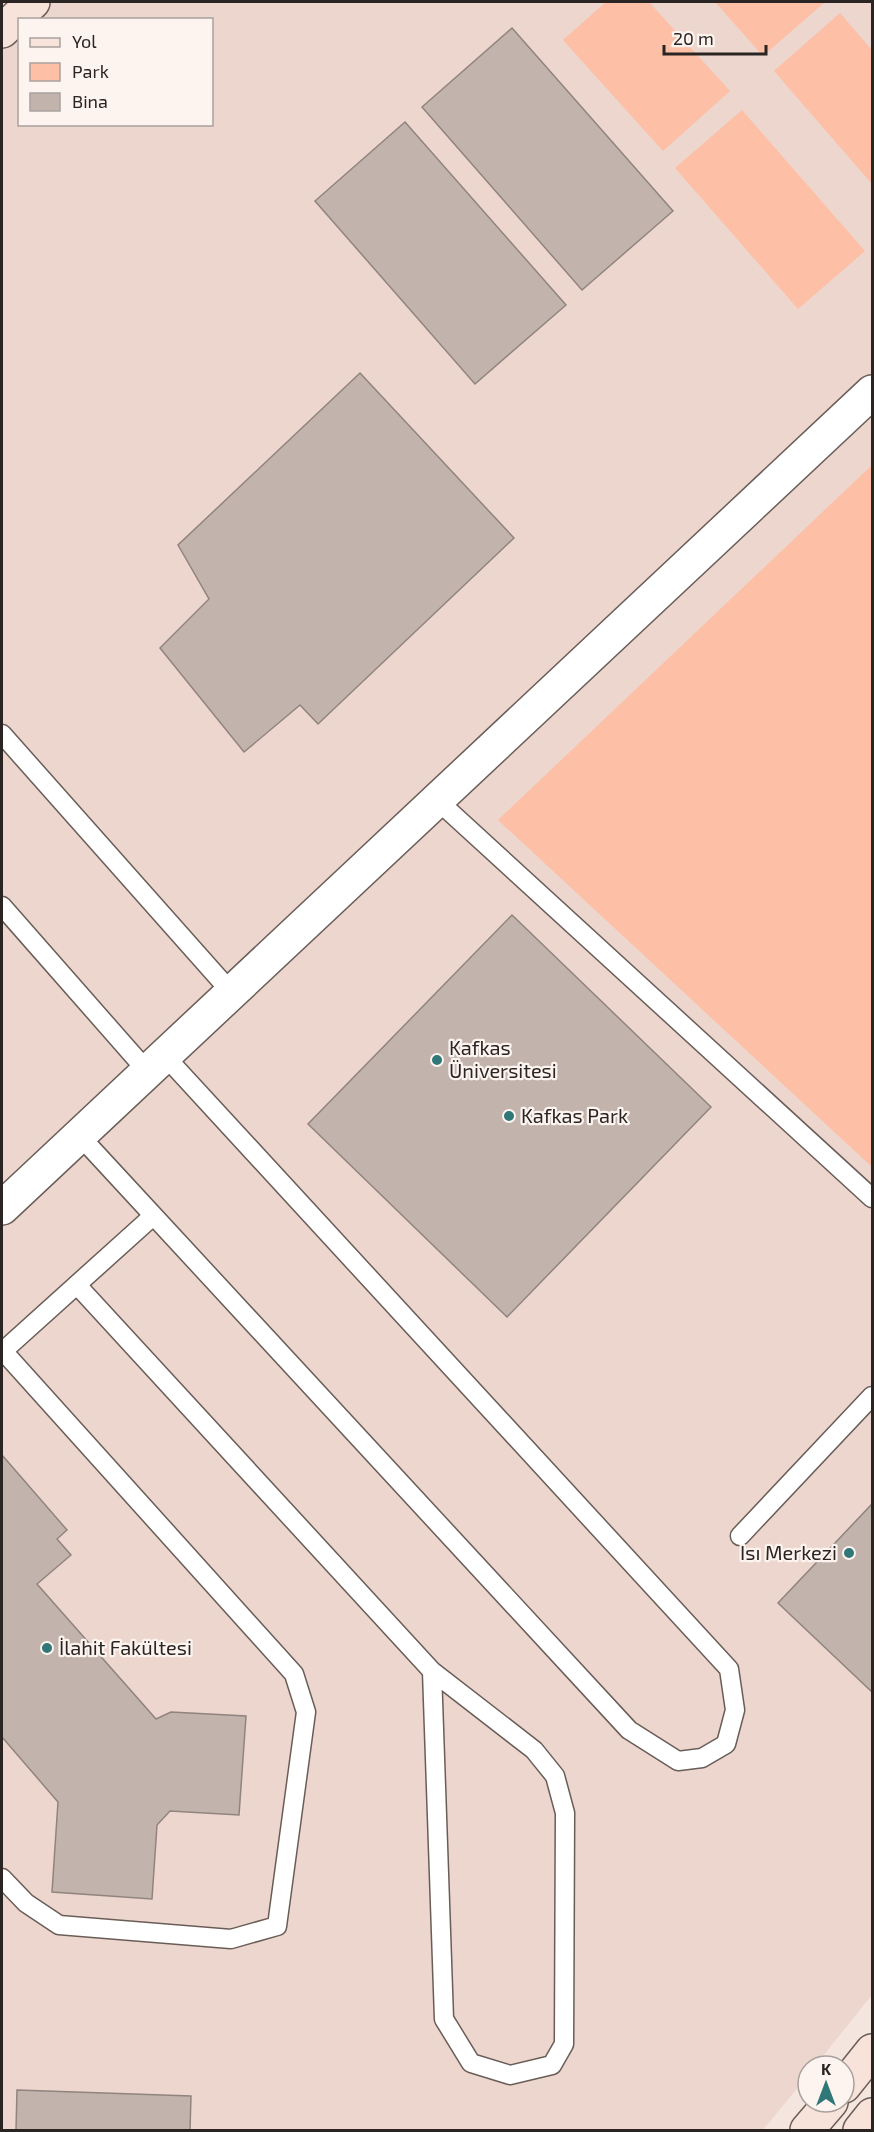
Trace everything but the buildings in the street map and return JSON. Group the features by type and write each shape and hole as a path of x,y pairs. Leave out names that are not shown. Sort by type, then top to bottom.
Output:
{"street":[{"path":"2,31 33,2"},
{"path":"2,1208 873,392"},
{"path":"856,2072 873,2051"},
{"path":"807,2130 821,2114"},
{"path":"860,2130 873,2115"}],"lane":[{"path":"2,734 231,992"},
{"path":"437,800 873,1198"},
{"path":"2,906 156,1063 729,1669 735,1710 726,1744 702,1758 678,1761 629,1730 79,1136"},
{"path":"2,1878 26,1903 59,1925 231,1939 277,1926 306,1712 294,1674 2,1351 153,1216"},
{"path":"76,1285 432,1671 534,1750 555,1776 565,1813 564,2044 552,2065 510,2075 471,2063 444,2019 432,1671"},
{"path":"740,1536 873,1396"}],"shaded area":[{"name":"Kafkas Üniversitesi","path":"2,2 872,2 872,1995 825,2054 796,2054 796,2090 763,2130 2,2130"}],"green space":[{"path":"606,2 649,2 730,91 663,151 563,40"},
{"path":"715,2 825,2 763,56"},
{"path":"840,13 872,50 872,184 774,71"},
{"path":"742,110 865,251 798,309 675,168"},
{"path":"872,465 872,1167 498,820"}],"place":[{"name":"Kafkas Üniversitesi","path":"437,1060"},
{"name":"Kafkas Park","path":"509,1116"},
{"name":"Isı Merkezi","path":"849,1553"},
{"name":"İlahit Fakültesi","path":"47,1648"}]}
